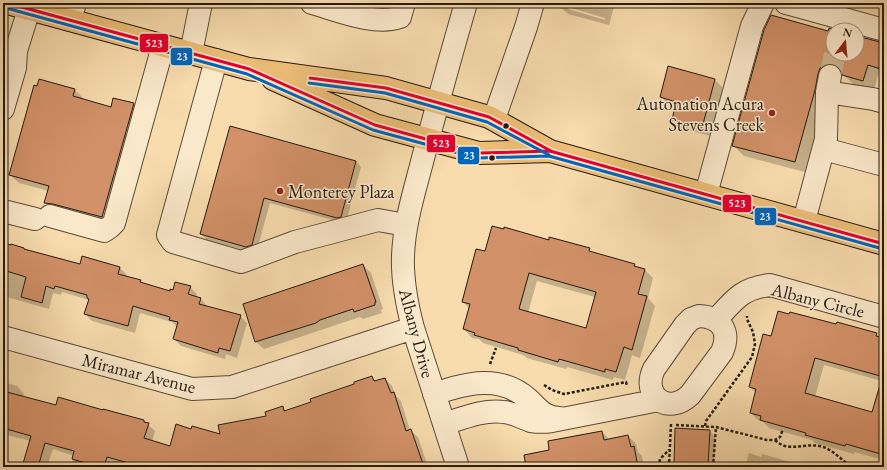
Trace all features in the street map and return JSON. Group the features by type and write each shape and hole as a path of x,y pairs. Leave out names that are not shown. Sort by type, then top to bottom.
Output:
{"main road":[{"path":"7,3 29,9 72,12 163,46 249,69 386,88 438,102 494,119 550,151 884,244"},
{"path":"249,69 376,125 479,153 550,151"}],"street":[{"path":"192,53 202,3"},
{"path":"312,3 355,9 370,19 393,19 400,16 404,3"},
{"name":"Albany Drive","path":"458,467 413,328 404,283 403,256 406,225 438,102 466,3"},
{"path":"494,119 533,3"},
{"path":"706,194 752,26 763,3"},
{"path":"786,3 837,22"},
{"path":"3,109 14,68 16,51 29,9"},
{"path":"865,27 884,30"},
{"path":"3,211 43,217 104,231 114,223 163,46"},
{"path":"216,60 168,235 173,242 241,262 295,242 378,220 406,225"},
{"path":"804,221 826,139 829,84 884,102"},
{"path":"824,149 884,165"},
{"name":"Albany Circle","path":"716,320 729,305 747,290 770,286 884,317"},
{"path":"700,316 708,316 716,320 726,335 722,352 684,401 676,404 667,404 659,400 653,394 650,386 650,377 654,368 680,331 691,319 700,316"},
{"name":"Miramar Avenue","path":"3,337 192,389 232,387 413,328"},
{"path":"434,394 457,386 475,383 496,384 509,387 530,420 541,422 659,400"},
{"path":"444,424 474,415 504,412 520,405"}],"path":[{"path":"669,467 671,424"},
{"path":"713,467 716,427"},
{"path":"775,440 785,447 813,445 831,450 851,467"},
{"path":"659,467 660,459 670,449"},
{"path":"874,467 884,467"}],"building":[{"name":"Autonation Acura Stevens Creek","path":"771,15 825,30 825,62 865,62 865,38 884,43 884,70 868,65 863,81 842,75 838,67 833,64 826,64 820,68 795,162 732,146 764,30"},
{"path":"668,66 715,79 702,128 672,120 676,102 660,97"},
{"path":"39,79 75,89 73,96 111,107 113,98 134,103 102,217 44,203 49,186 9,175 34,85 37,86"},
{"name":"Monterey Plaza","path":"230,126 356,161 341,217 337,218 264,198 252,245 246,247 200,234"},
{"path":"492,226 504,229 504,227 549,240 549,237 590,248 589,251 635,264 634,266 645,269 638,294 647,296 632,350 624,347 616,372 605,369 605,372 559,359 558,362 474,335 475,333 463,329 470,304 462,302 476,249 485,251","holes":["529,273 596,292 586,328 519,309"]},
{"path":"3,243 80,264 82,256 120,267 118,274 141,280 140,282 170,291 170,289 173,290 175,282 191,286 188,294 201,298 199,304 241,315 230,351 219,348 218,353 173,339 178,322 169,320 170,317 133,306 128,326 84,314 89,299 87,298 87,295 55,286 54,289 46,286 42,303 21,297 26,277 3,270"},
{"path":"363,264 376,302 375,305 354,312 353,309 320,320 316,323 255,342 243,304"},
{"path":"778,311 789,314 790,312 836,324 837,322 877,333 876,336 884,338 884,377 815,358 805,393 872,412 880,385 884,386 884,455 846,444 845,446 805,435 806,433 760,420 761,416 750,413 756,389 749,387 763,334 771,336"},
{"path":"372,376 374,381 385,378 391,393 394,392 406,431 411,429 424,467 143,467 107,457 104,467 99,467 72,459 74,451 45,443 38,467 22,467 31,436 3,428 3,391 56,405 58,397 144,420 144,422 149,423 144,438 170,446 176,424 191,429 192,426 220,434 218,425 266,416 265,412 283,406 284,411 311,402 310,399 354,384 354,382"},
{"path":"675,428 710,430 708,466 674,464"},
{"path":"602,431 604,440 628,435 631,447 634,446 638,467 526,467 524,455 549,450 548,441"}],"tunnel":[{"path":"830,76 833,62"}],"transit line":[{"name":"523","path":"7,3 249,69 375,125 455,147 479,153 550,151 884,244"},
{"name":"23","path":"6,8 247,74 373,130 479,158 549,156 883,249"},
{"name":"523","path":"310,78 386,88 489,117 551,151"},
{"name":"23","path":"309,83 385,93 487,122 549,155"}],"place":[{"name":"Autonation Acura Stevens Creek","path":"772,113"},
{"name":"Monterey Plaza","path":"280,191"}]}
